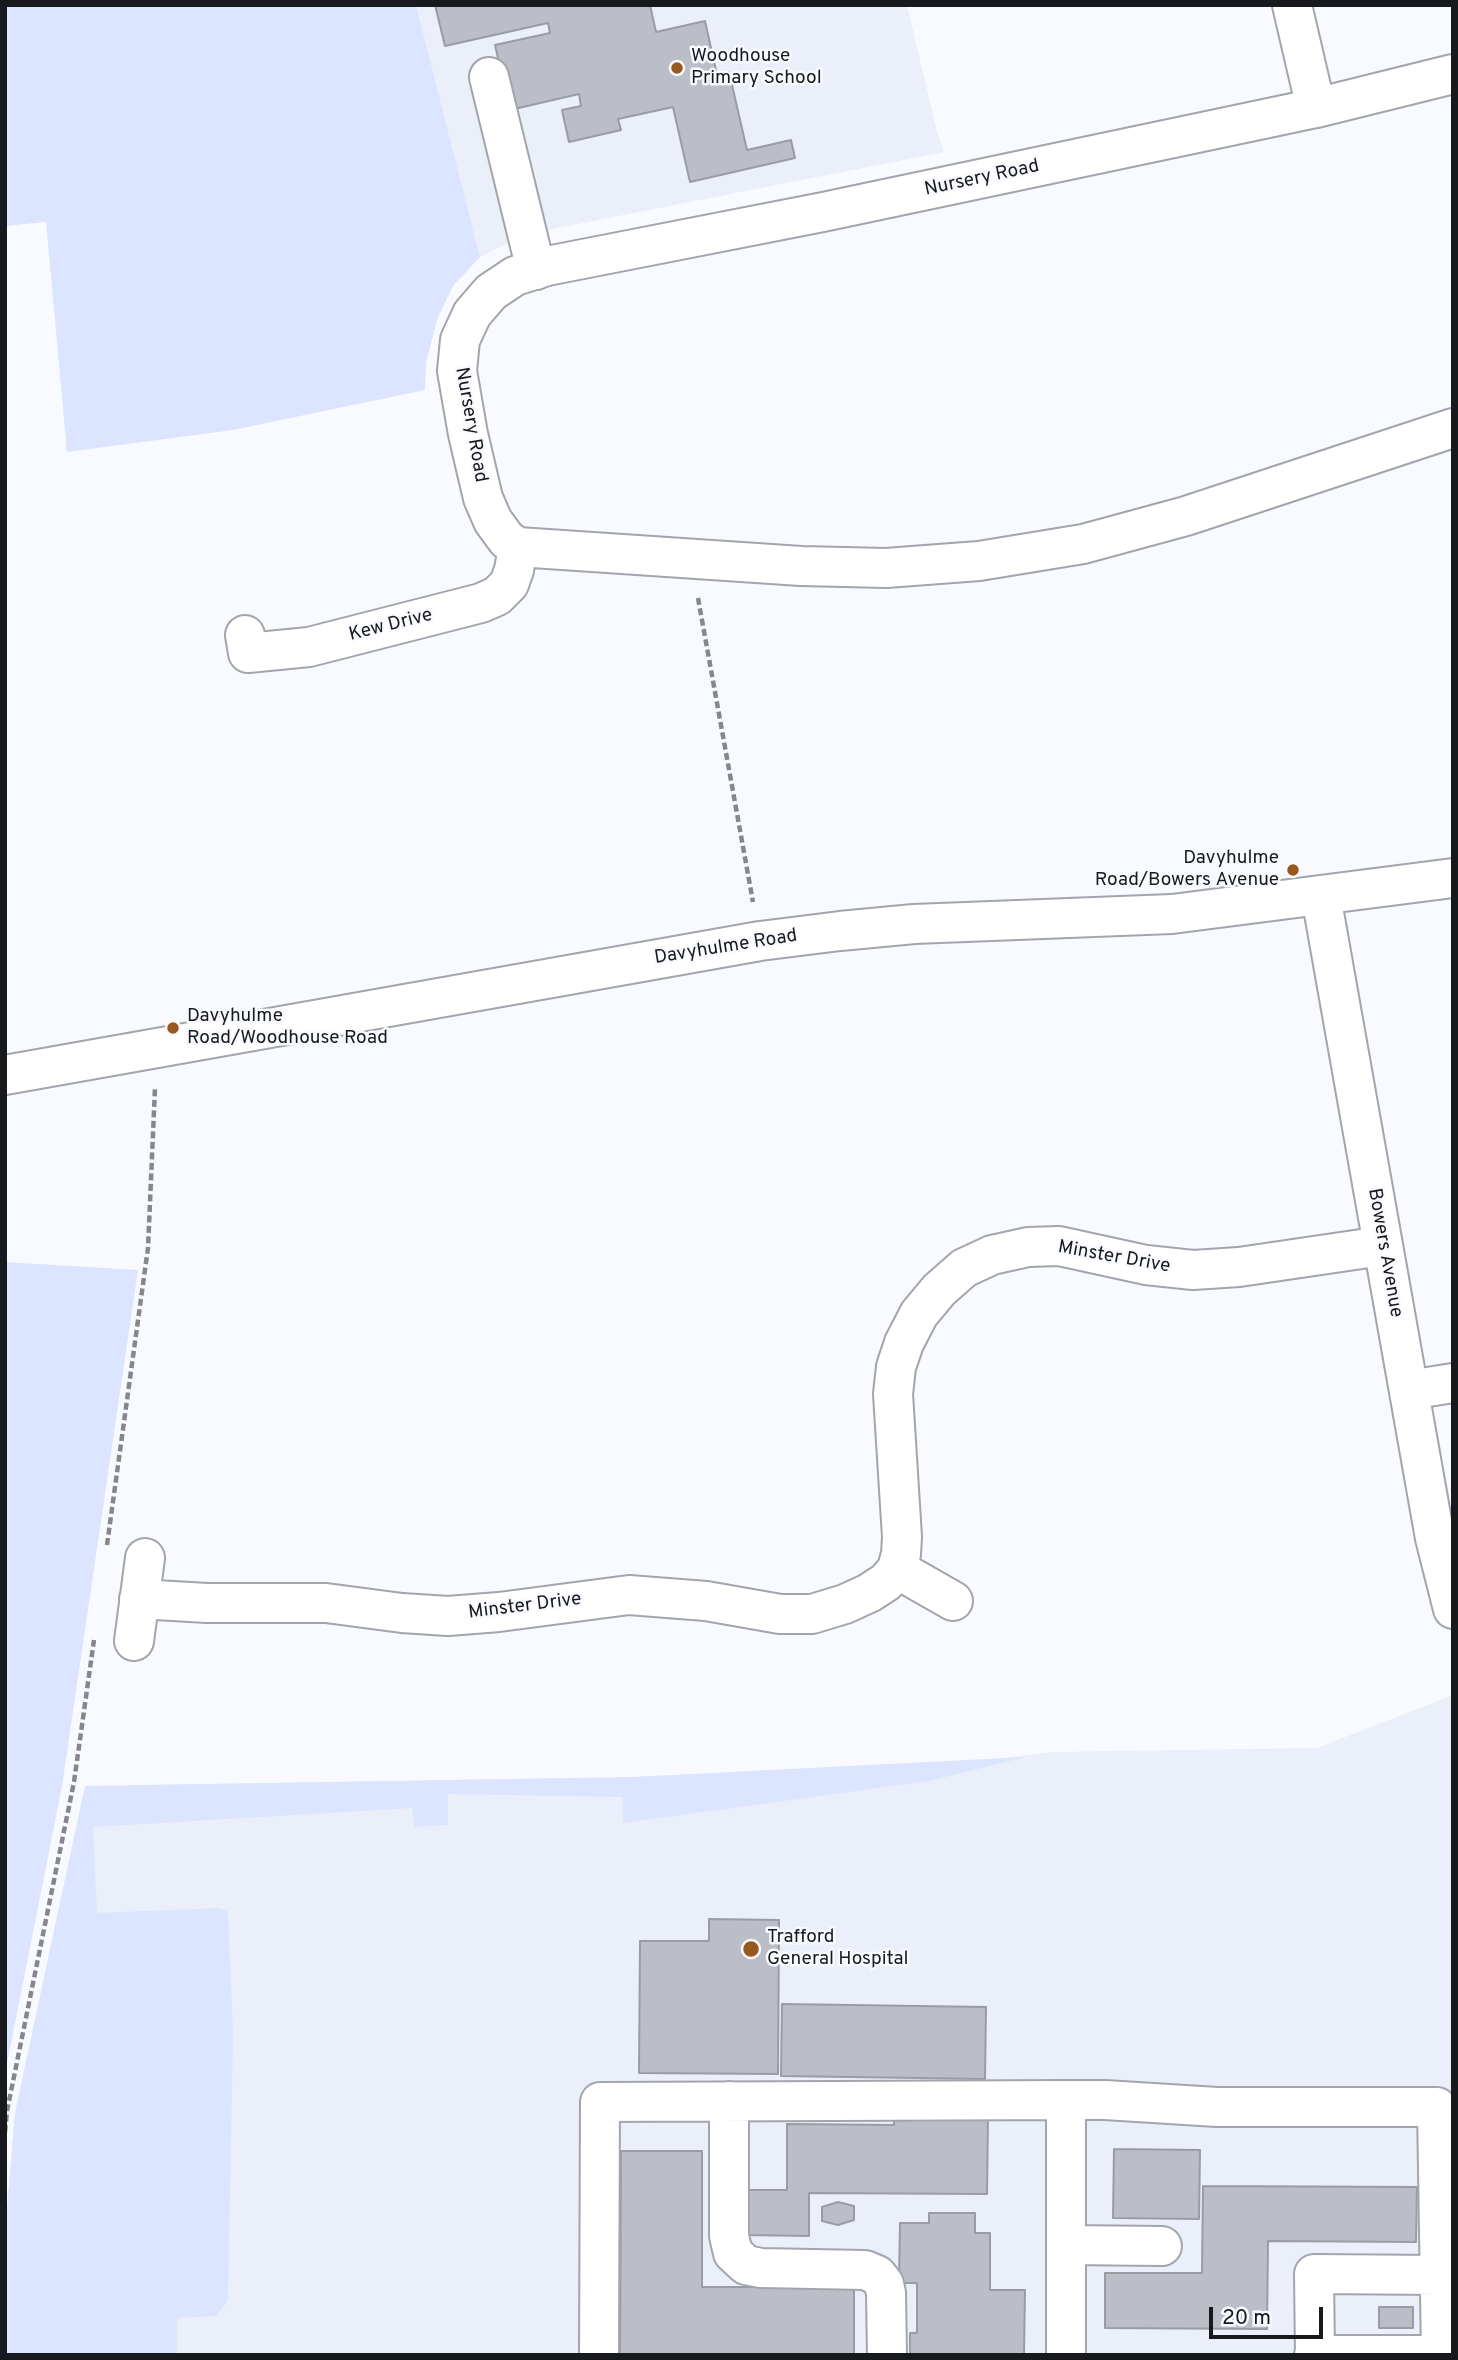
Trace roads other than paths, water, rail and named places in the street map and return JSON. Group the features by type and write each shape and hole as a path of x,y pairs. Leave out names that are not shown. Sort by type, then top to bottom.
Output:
{"street":[{"path":"1292,5 1316,108"},
{"name":"Nursery Road","path":"518,547 507,540 493,521 484,498 468,433 457,371 460,340 472,314 491,292 515,276 1316,108 1453,74"},
{"path":"489,77 536,270"},
{"path":"518,547 801,566 886,568 979,561 1083,544 1186,516 1453,428"},
{"name":"Kew Drive","path":"245,635 248,653 309,647 481,603 497,596 509,584 518,547"},
{"name":"Davyhulme Road","path":"5,1074 760,941 914,924 1172,914 1453,878"},
{"name":"Bowers Avenue","path":"1321,896 1435,1538 1453,1609"},
{"name":"Minster Drive","path":"139,1598 207,1603 326,1603 448,1616 629,1595 706,1601 780,1614 812,1614 869,1593 886,1582 897,1569 902,1537 893,1394 896,1367 904,1343 919,1314 939,1290 964,1268 992,1255 1028,1247 1059,1246 1146,1265 1193,1270 1239,1267 1382,1246"},
{"path":"1409,1390 1453,1383"},
{"path":"134,1641 145,1558"},
{"path":"897,1569 953,1601"},
{"path":"1066,2100 1066,2355"},
{"path":"599,2355 600,2102 1105,2100 1217,2107 1437,2107 1442,2355 1315,2355 1314,2274 1440,2275"},
{"path":"729,2101 729,2236 733,2253 746,2265 761,2268 865,2270 877,2275 884,2284 886,2293 887,2355"},
{"path":"1066,2245 1162,2246"}],"place":[{"name":"Woodhouse Primary School","path":"677,68"},
{"name":"Davyhulme Road/Bowers Avenue","path":"1293,870"},
{"name":"Davyhulme Road/Woodhouse Road","path":"173,1028"},
{"name":"Trafford General Hospital","path":"751,1949"}]}
